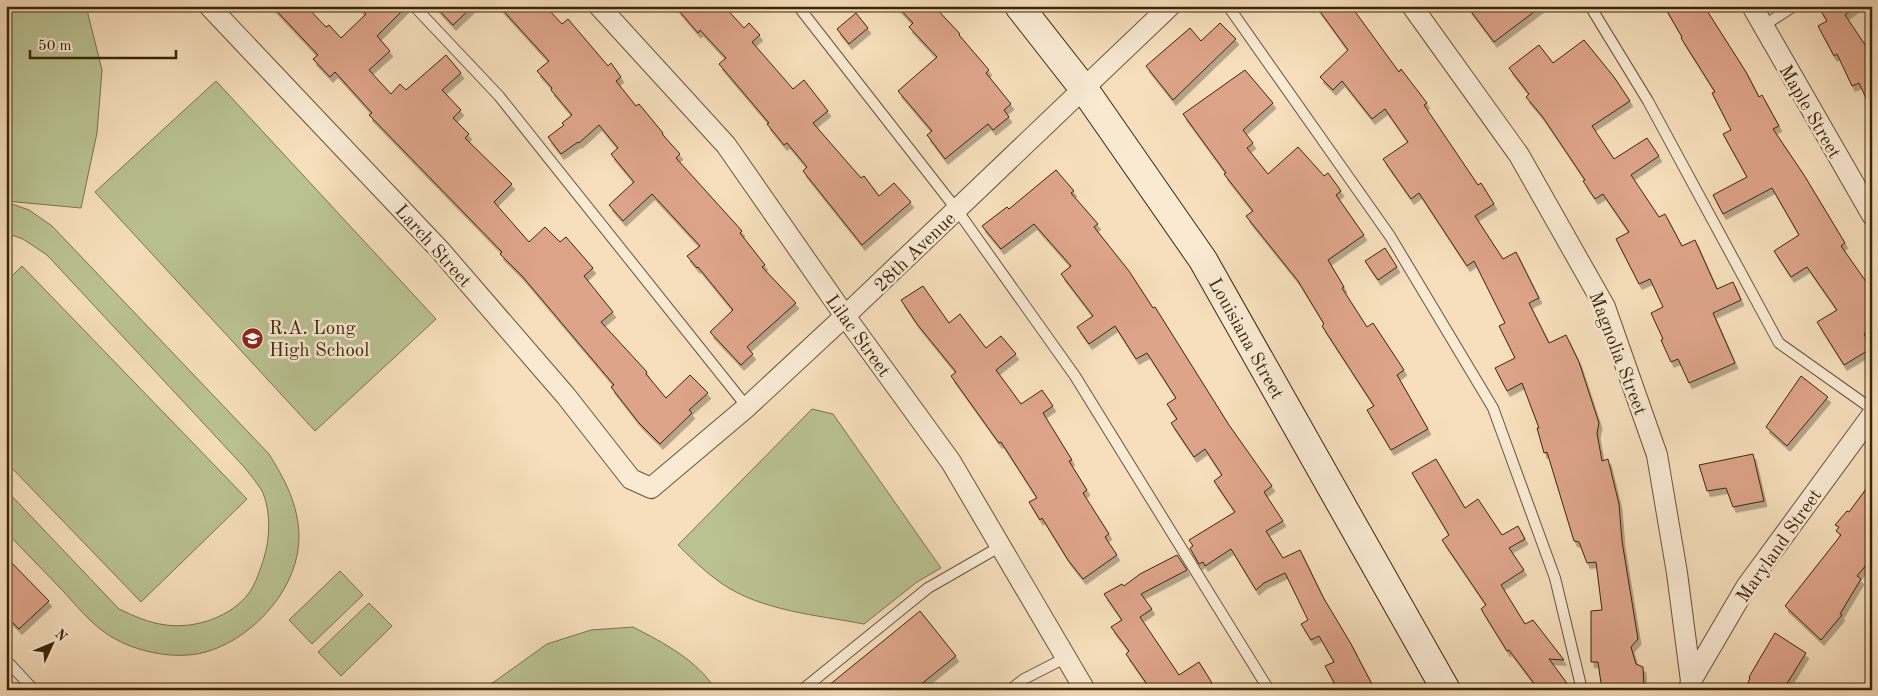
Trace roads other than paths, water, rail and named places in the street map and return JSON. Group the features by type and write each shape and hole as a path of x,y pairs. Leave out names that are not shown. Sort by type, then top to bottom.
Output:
{"street":[{"name":"Larch Street","path":"209,6 439,249 566,396 631,479 651,488"},
{"name":"Lilac Street","path":"599,6 726,145 845,316 951,462 1085,690"},
{"name":"Louisiana Street","path":"1019,6 1084,89 1203,260 1446,690"},
{"name":"28th Avenue","path":"651,488 747,407 845,316 1170,6"},
{"name":"Magnolia Street","path":"1412,6 1519,155 1605,307 1657,455 1677,573 1690,686"},
{"name":"Maple Street","path":"1752,6 1872,215"},
{"name":"Maryland Street","path":"1690,686 1746,587 1872,415"}],"lane":[{"path":"414,6 498,96 747,407"},
{"path":"798,6 957,210 1075,376 1269,690"},
{"path":"1228,6 1390,236 1493,408 1555,578 1582,690"},
{"path":"1590,6 1648,101 1779,343 1872,409"},
{"path":"1763,26 1794,6"},
{"path":"802,690 928,588 1001,546"},
{"path":"1010,690 1024,679 1067,657"},
{"path":"6,660 34,690"}],"place":[{"name":"R.A. Long High School","path":"253,338"}]}
